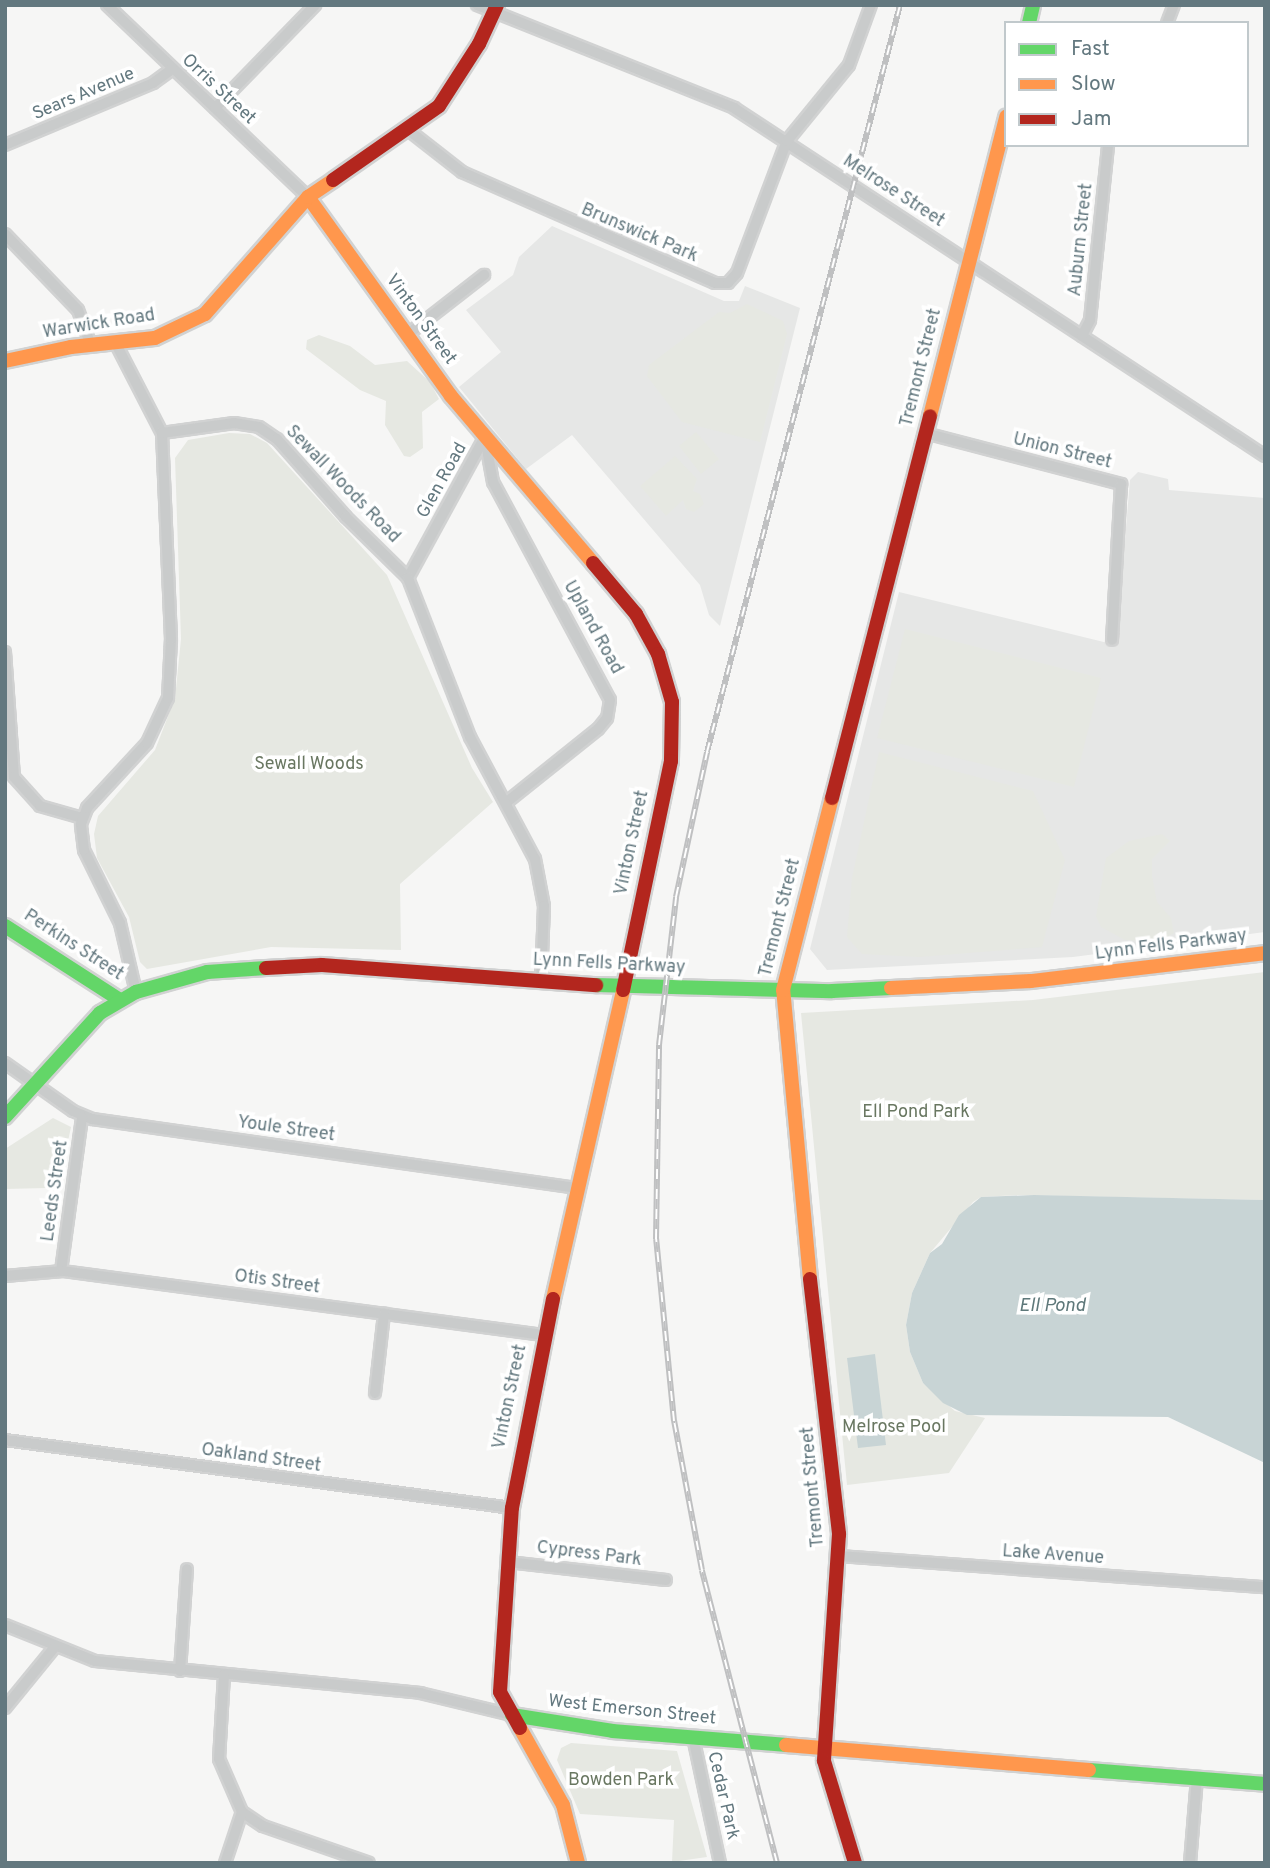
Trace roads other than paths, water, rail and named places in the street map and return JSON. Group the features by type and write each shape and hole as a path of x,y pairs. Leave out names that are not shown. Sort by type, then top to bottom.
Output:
{"street":[{"name":"Orris Street","path":"107,5 308,197"},
{"path":"215,108 315,5"},
{"name":"Melrose Street","path":"477,5 496,8 717,99 787,141 1265,456"},
{"path":"787,141 849,65 871,5"},
{"path":"308,197 442,103 496,8"},
{"name":"Sears Avenue","path":"5,145 153,83 172,69"},
{"name":"Tremont Street","path":"855,1863 825,1769 824,1748 839,1556 783,990 1004,125"},
{"name":"Brunswick Park","path":"407,130 462,173 722,284 737,274 787,141"},
{"name":"Auburn Street","path":"1082,336 1090,320 1108,147"},
{"name":"Vinton Street","path":"308,197 485,437 636,614 658,654 670,689 674,723 671,761 651,841 626,987 544,1335 512,1508 499,1685 512,1715 563,1805 578,1863"},
{"name":"Warwick Road","path":"5,361 91,345 116,344 163,336 205,314 308,197"},
{"path":"5,234 79,310 91,345"},
{"path":"407,334 484,275"},
{"path":"116,344 162,433 171,639 168,698 147,743 82,818 84,850 120,923 136,992"},
{"name":"Sewall Woods Road","path":"162,433 234,423 264,430 408,578 470,737 527,836 542,887 541,981"},
{"name":"Union Street","path":"925,433 1121,484 1112,640"},
{"name":"Glen Road","path":"408,578 485,437"},
{"name":"Upland Road","path":"485,437 493,482 610,700 609,714 598,729 507,802"},
{"path":"5,652 14,777 40,806 82,818"},
{"name":"Perkins Street","path":"5,926 106,987 120,1000"},
{"name":"Lynn Fells Parkway","path":"5,1117 84,1027 120,1000 136,992 207,972 292,964 626,987 783,990 1031,981 1265,953"},
{"name":"Youle Street","path":"5,1063 82,1117 578,1188"},
{"name":"Leeds Street","path":"61,1271 82,1117"},
{"name":"Otis Street","path":"5,1276 61,1271 544,1335"},
{"path":"375,1393 384,1314"},
{"name":"Oakland Street","path":"5,1440 512,1508"},
{"name":"Lake Avenue","path":"839,1556 1265,1587"},
{"name":"Cypress Park","path":"508,1562 666,1580"},
{"path":"180,1671 187,1569"},
{"name":"West Emerson Street","path":"5,1625 54,1648 95,1661 420,1693 564,1726 694,1745 824,1748 1265,1784"},
{"path":"5,1708 54,1648"},
{"path":"224,1675 219,1759 242,1812 263,1826 369,1863"},
{"name":"Cedar Park","path":"694,1745 720,1863"},
{"path":"1191,1863 1197,1778"},
{"path":"225,1863 242,1812"}],"water":[{"name":"Ell Pond","path":"1034,1195 1265,1200 1265,1463 1168,1417 967,1415 943,1403 923,1383 910,1352 906,1325 912,1293 930,1253 942,1244 959,1215 981,1197"},
{"path":"875,1354 886,1445 858,1448 847,1358"}],"railway":[{"path":"777,1863 702,1570 674,1421 656,1239 659,1045 676,897 707,752 900,5"}],"park label":[{"name":"Sewall Woods","path":"309,765"},
{"name":"Ell Pond Park","path":"916,1113"},
{"name":"Melrose Pool","path":"894,1428"},
{"name":"Bowden Park","path":"621,1781"}]}
